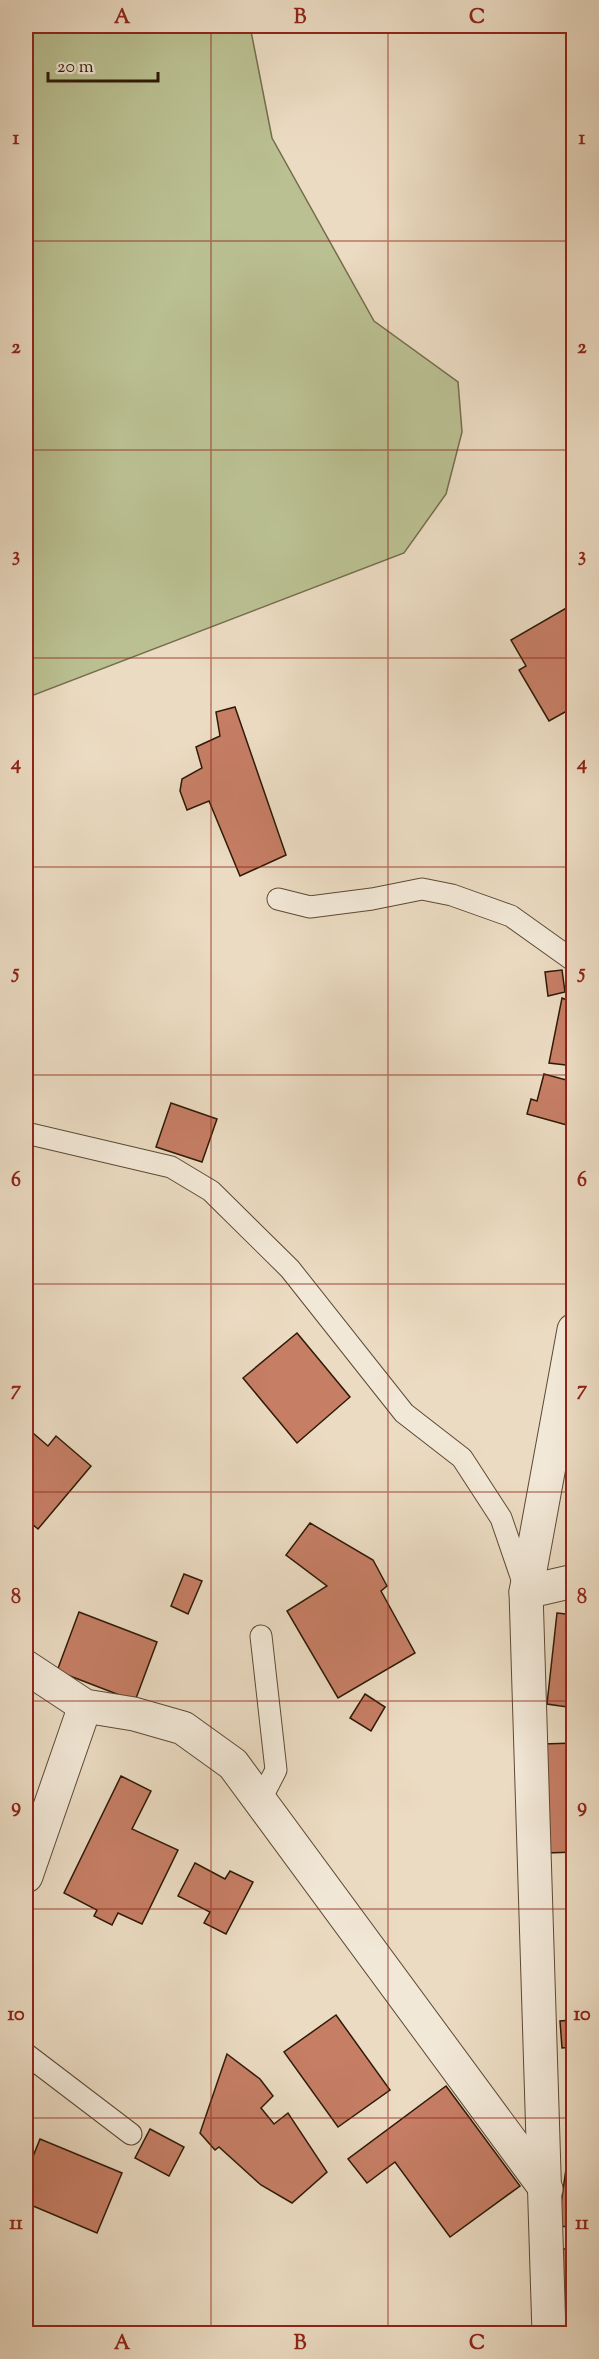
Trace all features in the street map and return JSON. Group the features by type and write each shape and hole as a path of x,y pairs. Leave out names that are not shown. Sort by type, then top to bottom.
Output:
{"street":[{"path":"549,2334 526,1592 573,1330"},
{"path":"526,1592 573,1581"},
{"path":"26,1667 85,1706 134,1714 183,1728 233,1764 546,2189"},
{"path":"26,1876 85,1706"}],"lane":[{"path":"278,899 310,908 422,889 452,896 511,916 573,961"},
{"path":"26,1134 171,1167 211,1191 290,1269 404,1413 462,1458 501,1518 526,1592"},
{"path":"260,1800 276,1770 261,1636"},
{"path":"26,2054 131,2134"}],"green space":[{"path":"26,26 250,26 272,138 374,321 458,382 462,432 446,494 404,553 26,698"}],"building":[{"path":"568,607 574,617 574,707 549,721 519,670 526,666 511,640"},
{"path":"235,707 286,855 240,876 209,801 187,810 180,791 182,779 202,768 196,747 220,736 216,712"},
{"path":"562,970 565,992 548,996 545,972"},
{"path":"562,998 574,1003 574,1066 549,1063"},
{"path":"544,1074 574,1082 574,1127 527,1114 531,1099 537,1101"},
{"path":"171,1103 217,1119 202,1162 156,1147"},
{"path":"297,1333 350,1397 297,1443 243,1378"},
{"path":"26,1427 48,1446 56,1436 91,1466 38,1529 26,1519"},
{"path":"574,1459 574,1547 566,1549 567,1460"},
{"path":"310,1523 373,1560 387,1586 381,1591 415,1653 338,1698 287,1611 327,1586 286,1555"},
{"path":"184,1574 202,1581 188,1614 171,1606"},
{"path":"79,1612 157,1642 135,1701 57,1671"},
{"path":"557,1613 574,1615 574,1708 547,1704"},
{"path":"365,1694 385,1707 371,1731 350,1718"},
{"path":"574,1743 574,1852 547,1853 543,1744"},
{"path":"121,1776 151,1791 132,1829 178,1850 142,1924 118,1913 112,1925 94,1916 97,1910 64,1893"},
{"path":"195,1863 225,1879 230,1871 253,1882 226,1934 204,1923 210,1912 178,1896"},
{"path":"567,1965 574,1965 574,2047 562,2048 560,2021 572,2020"},
{"path":"336,2015 390,2090 338,2127 284,2052"},
{"path":"227,2054 260,2079 273,2096 261,2108 274,2124 288,2113 327,2172 292,2203 261,2185 219,2147 215,2150 200,2133"},
{"path":"446,2086 520,2186 450,2237 395,2162 367,2183 348,2159"},
{"path":"150,2129 184,2147 169,2176 135,2158"},
{"path":"40,2139 122,2173 97,2233 26,2203 26,2174"},
{"path":"566,2169 574,2171 574,2229 558,2225"},
{"path":"561,2249 574,2249 574,2305 560,2305"}]}
